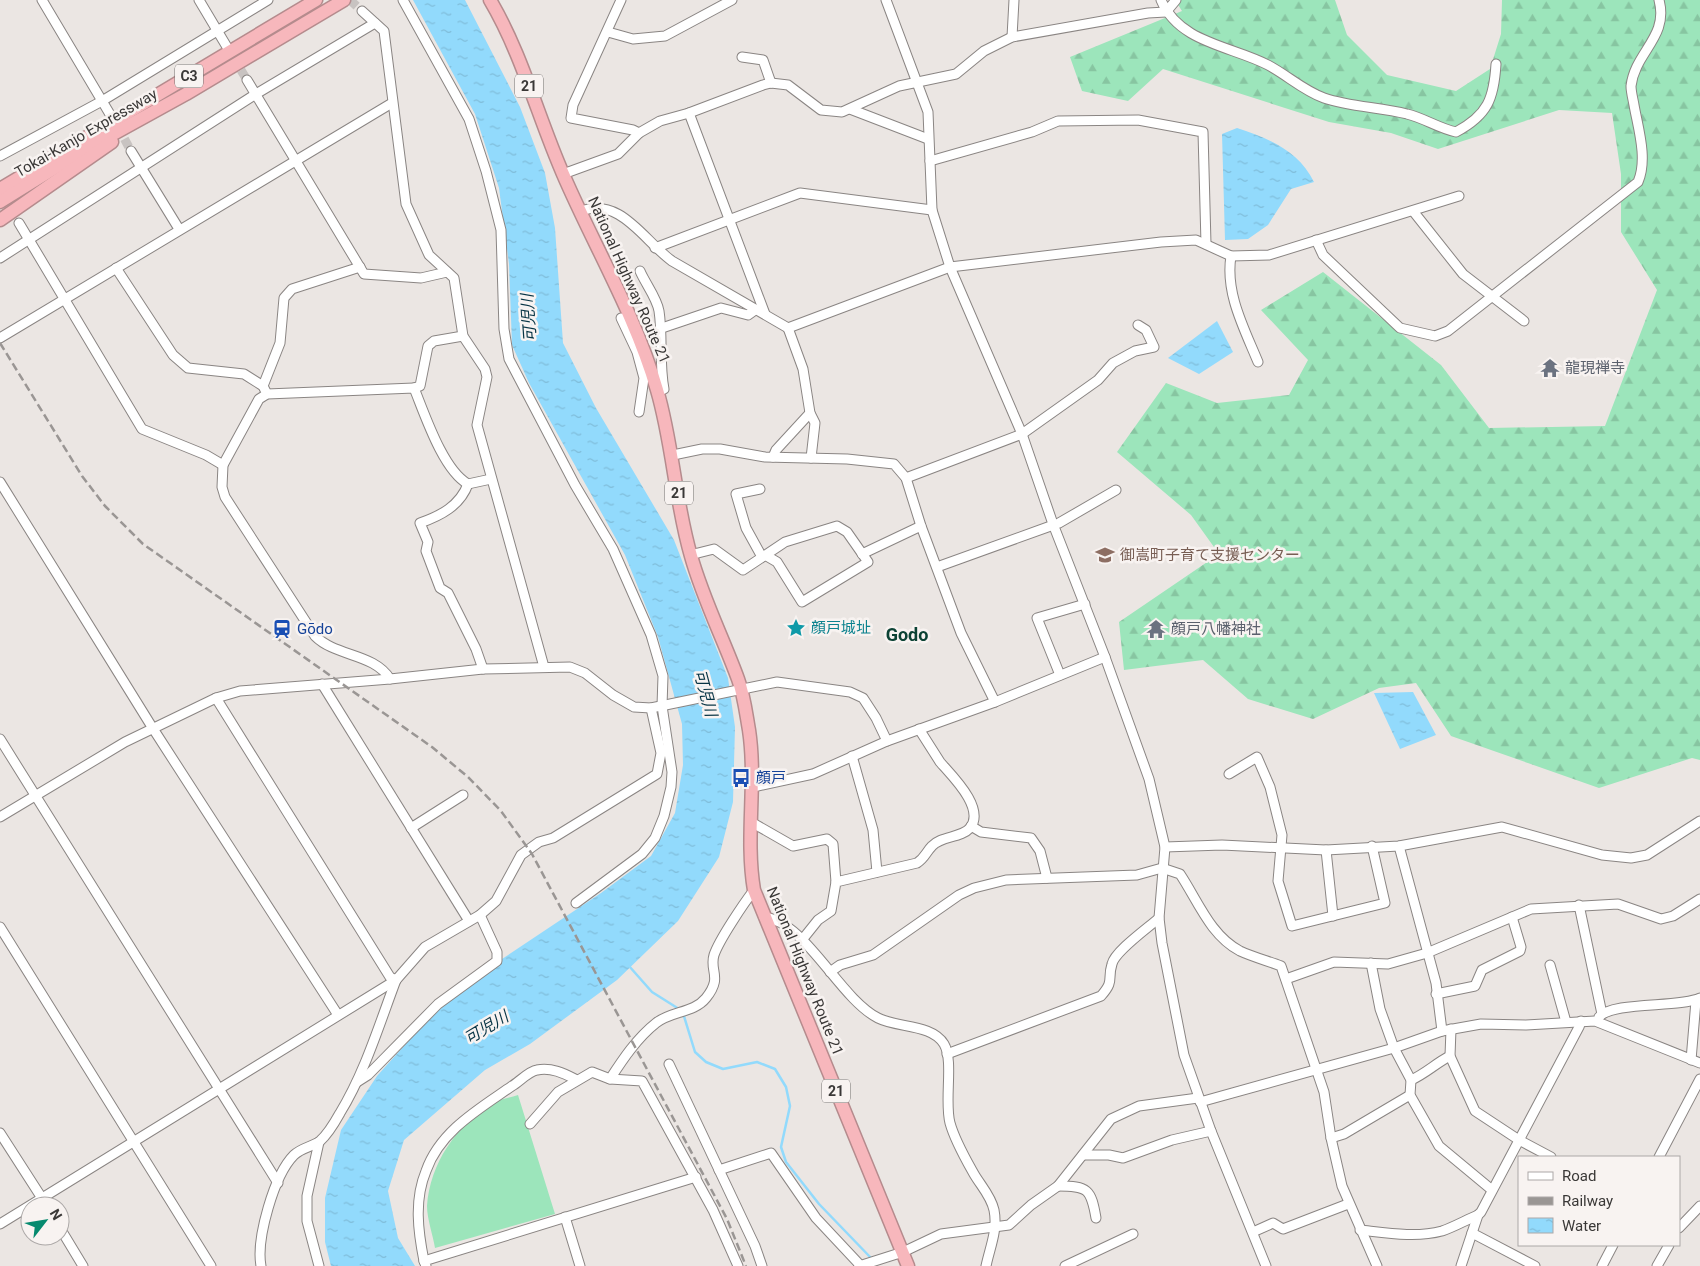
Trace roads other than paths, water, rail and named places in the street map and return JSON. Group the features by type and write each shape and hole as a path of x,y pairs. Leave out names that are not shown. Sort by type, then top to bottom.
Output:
{"highway":[{"name":"Tokai-Kanjo Expressway","path":"0,189 316,0"},
{"name":"Tokai-Kanjo Expressway","path":"0,202 79,153 186,94 344,0"},
{"name":"National Highway Route 21","path":"490,0 518,61 563,174 640,338 648,376 658,392 673,455 690,555 737,691 749,732 753,787 750,868 754,890 908,1266"},
{"path":"0,220 186,94"},
{"path":"0,184 62,152"}],"street":[{"path":"42,0 112,116"},
{"path":"199,0 227,47"},
{"path":"0,156 102,101 268,0"},
{"path":"403,0 469,119 486,171 501,230 504,329 509,359 575,485 613,549 631,588 663,676 662,706 672,772 669,799 655,838 642,854 576,903"},
{"path":"621,0 573,105 571,118 633,130 639,133"},
{"path":"608,32 633,39 665,36 732,0"},
{"path":"886,0 918,81 928,112 932,210 950,267 1022,434 1053,524 1106,657 1149,779 1165,846 1159,918 1178,1027 1210,1131 1266,1266"},
{"path":"1012,37 1014,0"},
{"path":"1161,0 1166,12 1174,21 1201,38 1220,49 1249,56 1317,95 1404,113 1439,128 1456,132 1477,119 1490,100 1495,86 1496,64"},
{"path":"563,174 618,154 639,133 660,121 689,113 771,83 788,85 821,110 842,112 883,92 918,81 956,74 984,51 1012,37 1148,13 1166,12 1176,0"},
{"path":"1316,240 1323,255 1372,299 1394,324 1406,331 1435,336 1448,331 1638,182 1641,148 1631,89 1634,73 1662,21 1658,0"},
{"path":"362,11 384,31 406,204 429,255 454,278 463,336 485,369 487,377 477,425 491,479 502,509 544,667"},
{"path":"0,258 141,166 375,23"},
{"path":"742,57 764,60 771,83"},
{"path":"247,80 364,274 422,278 447,272"},
{"path":"0,338 392,103"},
{"path":"850,109 928,139"},
{"path":"689,113 765,314"},
{"path":"930,161 1032,132 1058,122 1138,120 1203,132 1206,244"},
{"path":"131,151 179,229"},
{"path":"655,248 800,193 932,210"},
{"path":"788,328 950,267 1161,242 1196,240 1231,256 1269,255 1459,196"},
{"path":"581,211 589,208 605,208 618,212 655,248 672,261 788,328 805,378 810,413 815,423 811,458"},
{"path":"1413,211 1463,274 1524,321"},
{"path":"19,223 142,429 206,455 224,465"},
{"path":"1231,256 1228,273 1235,304 1258,362"},
{"path":"360,267 292,289 284,298 280,343 265,390 224,465 222,487 225,497 315,636 332,648 372,663 384,670 390,679"},
{"path":"116,268 173,355 188,368 244,374 265,390 414,388 420,386 428,346 434,341 463,336"},
{"path":"640,271 659,310 662,328 661,375 664,389 658,392"},
{"path":"662,328 721,308 748,315 755,310"},
{"path":"621,318 648,376 639,412"},
{"path":"906,478 1022,434 1098,380 1113,363 1135,351 1154,347 1146,330 1138,326"},
{"path":"414,388 437,446 461,480 468,484 491,479"},
{"path":"773,457 776,450 810,413"},
{"path":"673,455 702,449 720,449 773,457 886,461 901,469 906,478 921,526 961,633 995,702"},
{"path":"0,482 152,728 338,1015"},
{"path":"468,484 455,505 434,518 420,523 428,542 426,550 440,588 448,593 476,649 483,669"},
{"path":"690,555 714,549 742,570 764,556 785,542 837,526 847,532 868,562 802,602 777,562 764,556 746,528 736,494 760,489"},
{"path":"937,567 1053,524 1116,490"},
{"path":"862,554 921,526"},
{"path":"1060,675 1037,618 1085,604"},
{"path":"753,787 813,774 887,741 995,702 1106,657"},
{"path":"0,817 152,728 216,698 240,691 390,679 483,669 570,667 585,673 613,695 634,707 651,708 777,682 850,692 863,698 887,741"},
{"path":"322,684 468,921"},
{"path":"216,698 390,977 396,980"},
{"path":"53,1196 219,1088 396,980 425,947 480,915 496,901 521,855 538,842 553,838 657,774 661,753 651,708"},
{"path":"836,882 917,863 925,857 932,845 952,835 966,831 971,826 974,819 968,796 959,782 941,763 920,729"},
{"path":"0,739 278,1183"},
{"path":"852,756 873,830 877,872"},
{"path":"1229,774 1257,757 1270,786 1282,835 1278,881 1292,926 1386,903 1372,846"},
{"path":"411,828 463,795"},
{"path":"1165,846 1222,845 1326,850 1399,846 1502,827 1602,855 1631,858 1647,855 1700,820"},
{"path":"751,826 793,846 827,839 833,844 836,882 832,911 818,920 802,940"},
{"path":"971,826 981,832 1030,838 1040,851 1047,878"},
{"path":"1399,846 1446,1030 1450,1056 1475,1111 1519,1140 1549,1156"},
{"path":"1326,850 1333,916"},
{"path":"830,972 840,965 872,955 959,895 974,888 1006,880 1136,875 1162,868 1180,874 1202,913 1227,942 1241,951 1281,966 1324,1092 1338,1172 1348,1204 1377,1266"},
{"path":"610,1079 630,1048 656,1023 676,1012 698,1006 707,997 716,981 714,956 754,890"},
{"path":"1286,979 1334,962 1388,964 1427,953 1543,906 1618,904 1661,919 1673,916 1700,899"},
{"path":"1579,905 1599,1018"},
{"path":"357,1082 368,1075 438,1004 497,961 497,952 480,915"},
{"path":"764,917 774,918 802,940 864,1010 899,1026 930,1032 944,1044 947,1054 947,1114 950,1126 975,1175 988,1194 994,1209 996,1227 986,1266"},
{"path":"1436,994 1476,986 1482,970 1520,951 1521,947 1512,917"},
{"path":"947,1054 1101,996 1110,985 1112,963 1117,956 1159,918"},
{"path":"0,927 211,1266"},
{"path":"1371,963 1380,1009 1394,1048 1411,1080 1410,1095 1439,1146 1492,1190"},
{"path":"1550,965 1566,1022"},
{"path":"319,1266 307,1212 307,1196 319,1142 340,1113 357,1082 396,980"},
{"path":"720,1170 771,1153 816,1218 860,1266 903,1252 941,1234 1009,1225 1031,1205 1058,1186 1111,1119 1128,1110 1151,1104 1199,1100 1236,1094 1394,1048 1446,1030 1500,1023 1526,1025 1581,1021 1652,1005 1698,999 1691,1060"},
{"path":"1599,1018 1700,1063"},
{"path":"1461,1266 1478,1214 1581,1021"},
{"path":"1411,1080 1423,1074 1433,1064 1450,1056"},
{"path":"669,1064 755,1246 762,1266"},
{"path":"577,1080 557,1070 537,1070 480,1108 455,1128 439,1146 426,1170 418,1199 419,1229 425,1264 565,1217 696,1177"},
{"path":"530,1124 558,1092 592,1072 610,1079 642,1081 696,1177 728,1240 738,1266"},
{"path":"1661,1156 1700,1080"},
{"path":"1331,1138 1344,1134 1410,1095"},
{"path":"1083,1155 1109,1155 1123,1158 1172,1140 1210,1131"},
{"path":"0,1133 40,1196"},
{"path":"261,1266 262,1227 278,1183 294,1156 309,1145 319,1142"},
{"path":"1058,1186 1079,1186 1086,1190 1092,1197 1096,1218"},
{"path":"1253,1232 1273,1223 1284,1229 1348,1204"},
{"path":"1680,1226 1700,1206"},
{"path":"0,1224 20,1214"},
{"path":"1360,1230 1393,1234 1429,1234 1444,1230 1478,1214"},
{"path":"565,1217 580,1266"},
{"path":"1472,1233 1524,1264 1535,1266"},
{"path":"1065,1266 1133,1234"},
{"path":"70,1245 83,1266"},
{"path":"1602,1266 1612,1246"},
{"path":"1657,1266 1668,1246"}],"water":[{"name":"可児川","path":"413,0 465,0 520,107 545,173 555,228 563,343 596,408 674,540 728,678 735,727 733,802 719,857 678,921 617,980 530,1044 485,1070 404,1140 388,1191 398,1238 415,1266 331,1266 325,1242 325,1198 341,1130 377,1076 430,1017 496,963 601,893 651,856 675,813 683,765 682,724 658,637 625,555 529,383 512,345 509,264 499,188 475,114"},
{"path":"1237,128 1260,136 1282,147 1300,162 1314,182 1291,189 1268,225 1248,239 1225,240 1222,134"},
{"path":"1217,321 1233,352 1199,374 1168,358"},
{"path":"1413,692 1436,735 1400,749 1374,693"}],"waterway":[{"path":"629,966 652,992 679,1009"},
{"path":"683,1013 695,1052 706,1062 723,1069 757,1062 775,1069 786,1087 790,1106 781,1147 786,1162 819,1204 872,1259"}],"tunnel":[{"path":"350,0 362,11"},
{"path":"227,47 247,80"},
{"path":"118,127 131,151"}],"railway":[{"path":"0,343 82,476 105,506 143,544 432,747 468,777 501,811 532,854 727,1219 746,1266"}],"place":[{"name":"龍現禅寺","path":"1550,368"},
{"name":"御嵩町子育て支援センター","path":"1105,555"},
{"name":"顔戸城址","path":"796,628"},
{"name":"Gōdo","path":"282,629"},
{"name":"顔戸八幡神社","path":"1156,629"},
{"name":"顔戸","path":"741,778"}],"district":[{"name":"Godo","path":"907,635"}]}
